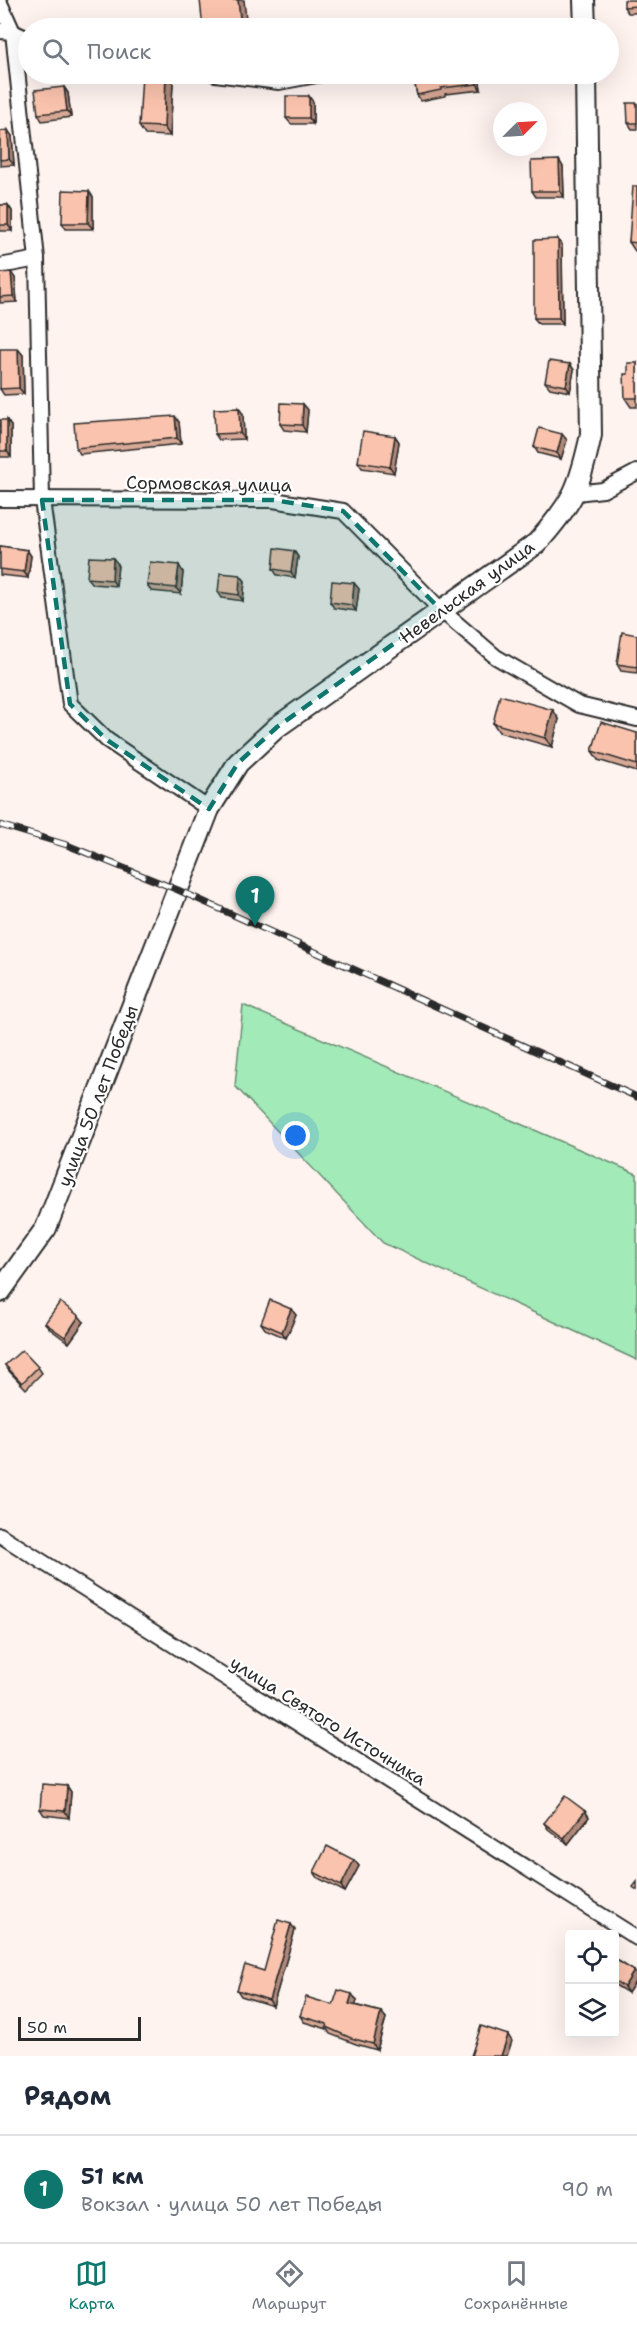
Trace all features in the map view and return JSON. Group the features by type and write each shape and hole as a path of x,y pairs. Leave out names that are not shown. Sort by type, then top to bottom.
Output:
{"street":[{"path":"585,0 585,18"},
{"path":"0,3 6,31 37,259 42,500 70,704 107,740 208,809"},
{"name":"Невельская улица","path":"178,890 208,809 238,764 277,727 537,543 564,513 576,493 591,435 586,84"},
{"path":"0,266 37,259"},
{"path":"576,493 603,490 637,472"},
{"name":"Сормовская улица","path":"0,499 273,500 343,511 441,610 496,657 579,705 637,719"},
{"name":"улица 50 лет Победы","path":"0,1292 46,1228 178,890"},
{"name":"улица Святого Источника","path":"0,1536 637,1938"}],"highlighted area":[{"path":"42,500 273,500 343,511 441,610 277,727 238,763 209,809 107,740 70,704"}],"green space":[{"path":"243,1005 637,1174 637,1360 383,1243 235,1086"}],"building":[{"path":"200,0 238,0 240,18 202,18"},
{"path":"624,0 637,0 637,6 624,7"},
{"path":"141,84 166,84 164,127 139,126"},
{"path":"415,84 477,84 441,88 441,90 417,95"},
{"path":"64,87 67,111 38,114 35,90"},
{"path":"286,96 309,96 309,118 286,118"},
{"path":"627,103 637,103 637,123 628,123"},
{"path":"8,130 9,159 0,160 0,131"},
{"path":"559,160 560,191 532,191 531,161"},
{"path":"633,186 637,186 637,243 629,242"},
{"path":"63,190 89,191 88,223 62,223"},
{"path":"0,205 8,205 8,225 0,225"},
{"path":"558,239 559,318 534,318 534,240"},
{"path":"11,272 13,296 0,297 0,273"},
{"path":"0,349 18,349 19,388 0,389"},
{"path":"549,361 570,364 566,386 545,382"},
{"path":"628,363 637,363 637,398 625,398 624,374 628,374"},
{"path":"281,403 303,404 302,425 280,424"},
{"path":"239,408 240,433 215,434 214,409"},
{"path":"175,416 177,438 76,448 74,423"},
{"path":"0,420 7,420 7,451 0,451"},
{"path":"539,428 562,434 557,453 534,447"},
{"path":"363,431 395,436 390,467 358,462"},
{"path":"0,546 27,550 24,572 0,569"},
{"path":"275,548 294,551 291,572 273,569"},
{"path":"89,557 113,558 112,580 87,578"},
{"path":"150,562 179,565 176,588 147,585"},
{"path":"220,573 240,575 239,595 218,592"},
{"path":"332,581 354,583 352,605 330,602"},
{"path":"622,632 637,635 637,667 617,664"},
{"path":"500,695 553,710 545,738 493,723"},
{"path":"601,722 637,733 637,765 592,751"},
{"path":"270,1300 291,1309 282,1332 261,1323"},
{"path":"60,1302 79,1316 65,1337 45,1323"},
{"path":"22,1350 38,1367 22,1383 5,1365"},
{"path":"42,1784 67,1786 65,1811 40,1809"},
{"path":"565,1796 585,1811 564,1838 544,1823"},
{"path":"327,1846 354,1860 341,1886 314,1872"},
{"path":"278,1920 291,1924 269,2000 237,1990 245,1965 264,1971"},
{"path":"619,1962 634,1971 624,1987 619,1984"},
{"path":"338,1990 352,1994 349,2004 381,2012 373,2044 351,2038 326,2027 327,2024 300,2016 306,1997 333,2005"},
{"path":"481,2026 508,2035 501,2056 471,2056"}],"railway":[{"path":"0,825 67,845 178,890 637,1097"}],"place":[{"name":"51 км","path":"255,926"}]}
